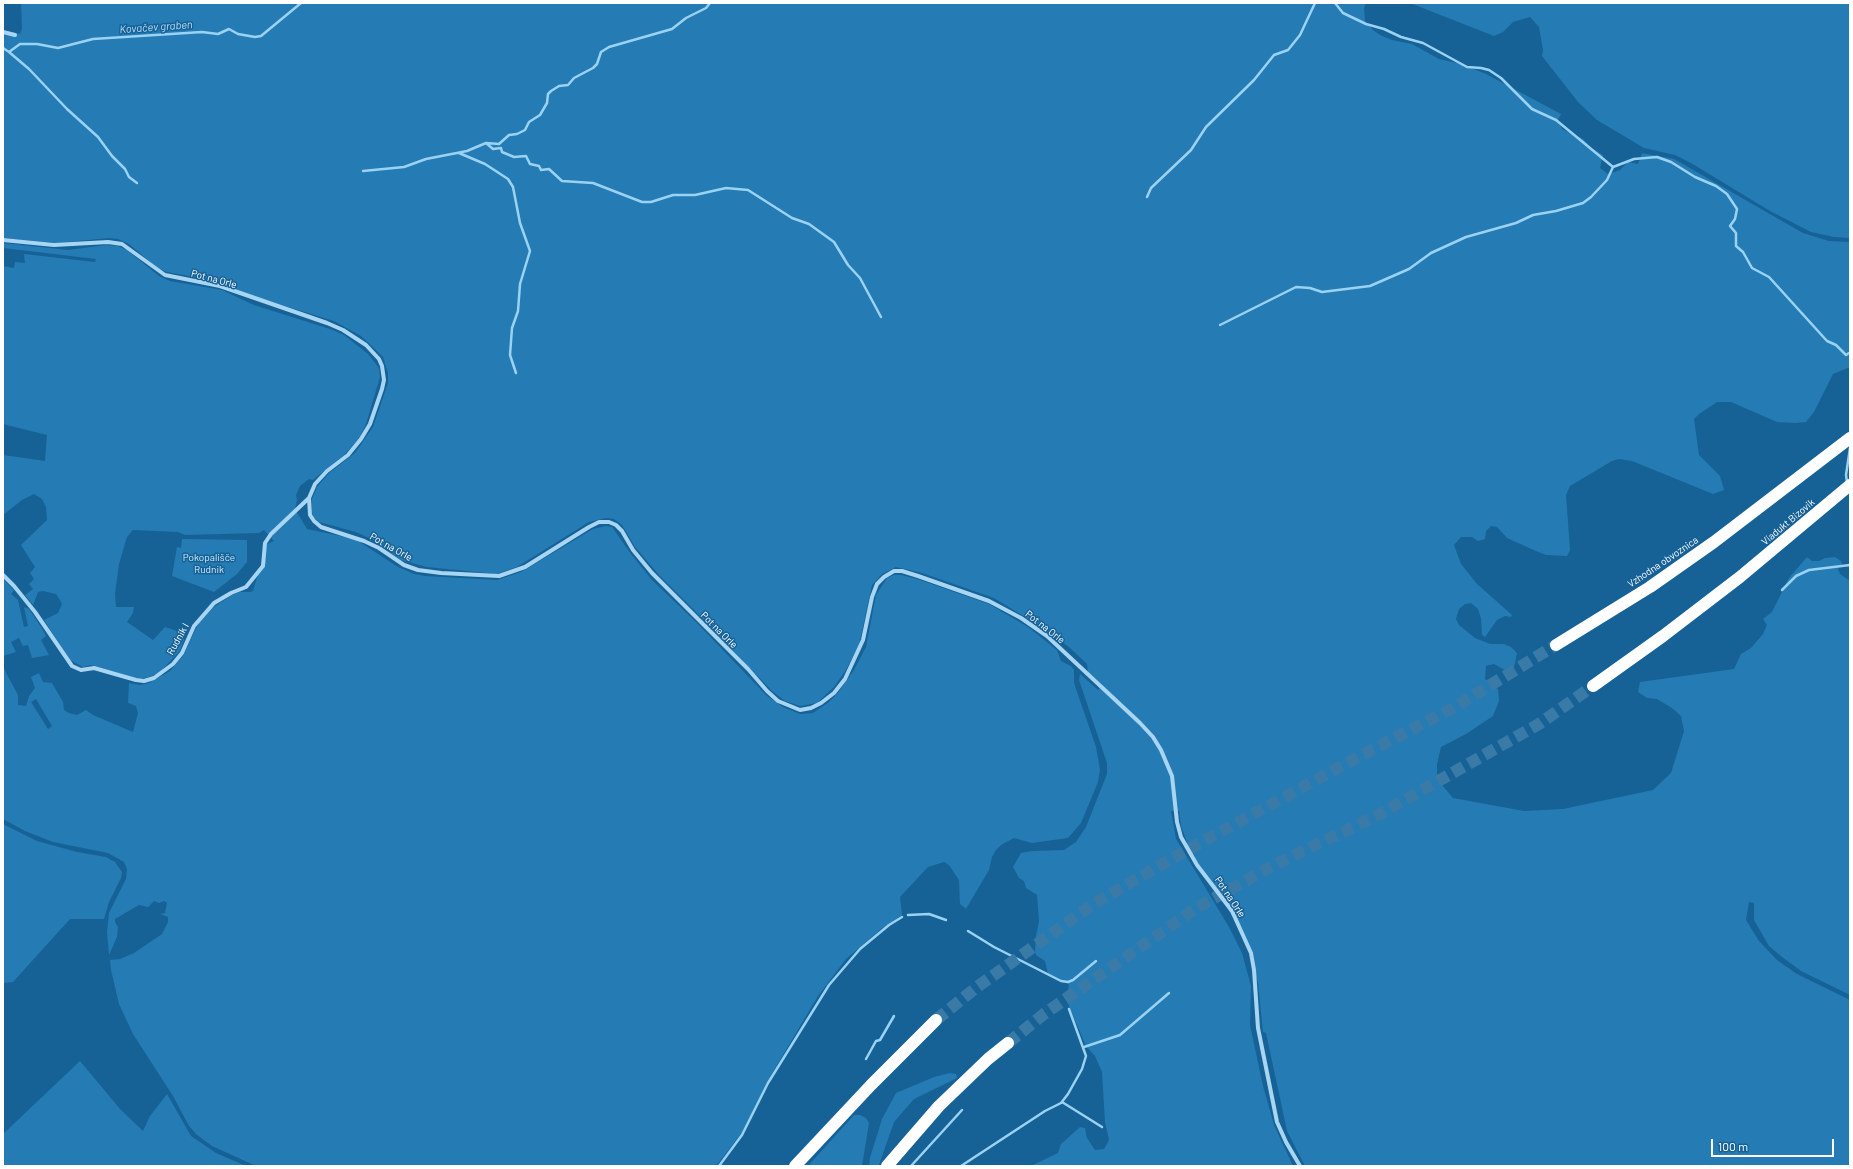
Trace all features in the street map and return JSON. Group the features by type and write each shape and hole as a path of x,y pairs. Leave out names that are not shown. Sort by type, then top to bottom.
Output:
{"highway":[{"name":"Vzhodna obvoznica","path":"1556,645 1650,587 1780,493 1850,438"},
{"name":"Viadukt Bizovik","path":"1594,686 1663,636 1740,577 1850,485"},
{"path":"795,1166 871,1085 936,1020"},
{"path":"888,1166 945,1101 988,1058 1008,1043"}],"street":[{"path":"3,32 15,35"},
{"name":"Pot na Orle","path":"3,240 54,245 108,242 122,244 165,275 220,286 327,323 343,330 366,345 379,359 384,371 382,389 370,424 361,440 348,455 321,476 315,484 309,498 310,515 321,527 344,533 364,541 379,548 404,565 418,570 473,576 499,576 525,567 589,526 599,522 609,522 616,525 622,531 633,550 652,573 748,669 767,691 778,701 800,710 811,708 821,703 834,693 845,679 863,640 872,597 877,584 884,577 894,572 902,571 989,601 1021,618 1047,636 1140,723 1153,736 1161,750 1172,776 1177,822 1181,837 1197,865 1232,911 1251,953 1254,970 1258,1028 1277,1122 1286,1142 1300,1166"},
{"name":"Rudnik I","path":"3,575 35,612 72,666 81,670 94,668 144,681 154,678 173,664 182,653 194,626 214,603 231,593 246,587 263,566 266,543 271,534 309,498"}],"green space":[{"path":"21,3 1366,3 1364,8 1365,21 1380,35 1392,40 1412,44 1439,59 1461,64 1486,74 1561,114 1558,120 1562,129 1583,139 1588,146 1603,155 1600,168 1608,174 1620,170 1628,162 1638,164 1642,153 1674,159 1803,233 1829,241 1850,242 1850,367 1833,374 1814,412 1806,422 1777,422 1731,402 1717,402 1694,419 1699,455 1720,476 1724,490 1713,494 1632,461 1619,459 1612,461 1570,486 1566,495 1570,550 1567,556 1546,555 1507,538 1497,527 1491,526 1486,531 1485,539 1478,541 1472,537 1461,537 1454,545 1461,564 1477,584 1512,615 1511,617 1505,616 1497,620 1485,637 1482,635 1481,618 1478,609 1471,603 1465,604 1459,609 1456,619 1459,625 1475,638 1490,644 1504,644 1511,647 1517,653 1513,672 1510,673 1494,664 1486,666 1485,679 1498,689 1499,701 1493,716 1466,734 1441,747 1437,764 1437,779 1453,798 1524,811 1563,809 1653,790 1671,773 1684,731 1681,716 1672,708 1657,699 1647,698 1638,692 1640,682 1734,669 1741,654 1751,648 1763,634 1767,625 1763,619 1772,612 1789,578 1807,557 1812,561 1835,557 1841,561 1842,564 1838,569 1840,574 1850,581 1850,995 1801,971 1769,946 1754,920 1754,903 1749,902 1746,920 1759,941 1777,960 1797,974 1850,1000 1850,1166 1305,1166 1287,1131 1266,1033 1263,1032 1258,983 1249,952 1236,923 1215,887 1198,863 1187,842 1181,826 1179,811 1171,811 1176,839 1229,927 1242,953 1251,986 1250,1025 1263,1086 1274,1125 1293,1166 1031,1166 1058,1153 1061,1144 1080,1127 1085,1128 1087,1138 1095,1150 1104,1149 1109,1140 1105,1122 1102,1072 1095,1056 1086,1046 1066,999 1069,985 1066,982 1048,974 1045,961 1036,955 1036,936 1039,921 1037,895 1026,888 1024,881 1019,878 1013,867 1021,853 1032,851 1064,850 1076,842 1086,827 1107,774 1107,763 1079,680 1080,674 1098,690 1103,685 1088,672 1087,664 1069,647 1038,625 994,598 922,573 896,567 882,574 872,585 859,645 846,670 834,687 817,703 800,706 785,701 772,691 659,575 635,547 622,525 614,519 606,518 589,522 517,567 496,574 427,567 401,560 373,540 356,532 319,522 313,517 312,512 312,499 317,487 329,473 355,453 373,427 388,383 388,373 383,357 361,336 334,321 249,295 220,282 167,272 156,267 129,244 118,239 109,238 57,243 3,238 3,30 20,34 22,29"},
{"path":"1410,3 1850,3 1850,238 1834,237 1811,232 1770,211 1691,163 1675,155 1644,148 1597,120 1578,102 1542,56 1543,50 1539,27 1530,17 1513,22 1503,32 1494,36"},
{"path":"3,243 68,250 106,245 118,246 127,250 159,276 170,281 222,290 254,305 330,329 344,335 368,354 379,368 380,377 366,424 360,437 344,455 313,480 309,479 300,486 296,495 297,500 295,509 307,529 355,539 398,567 414,574 425,576 497,580 521,572 593,529 606,526 612,527 652,580 696,622 767,696 783,707 800,714 813,713 829,702 837,694 854,670 866,647 876,595 887,578 894,575 901,575 917,579 989,604 1028,627 1057,650 1061,661 1071,666 1074,670 1074,683 1096,747 1100,770 1098,782 1081,823 1068,838 1032,843 1014,838 1001,845 992,857 989,870 966,909 960,904 959,880 949,865 944,862 928,867 900,897 902,915 881,929 846,959 818,996 768,1080 744,1130 716,1166 256,1166 212,1146 196,1134 189,1126 173,1096 133,1034 119,1004 111,970 110,960 120,959 134,953 162,934 168,922 168,917 160,914 165,913 167,903 164,901 159,903 154,901 148,907 139,905 115,919 118,927 117,937 109,955 107,932 109,913 126,879 127,869 124,862 108,853 53,842 25,831 3,819 3,667 18,695 18,705 26,706 29,696 35,688 31,677 39,673 43,682 52,683 63,702 64,710 77,715 86,710 93,715 133,732 138,713 136,706 128,703 129,683 140,685 149,683 170,671 183,656 199,622 211,609 232,595 240,592 253,591 267,544 274,541 264,530 259,533 185,535 178,532 133,530 127,537 119,564 115,594 116,607 134,607 133,613 127,622 153,640 165,627 180,632 184,635 184,640 179,652 159,673 139,679 91,665 83,667 70,660 44,620 58,613 62,604 56,594 43,591 38,592 33,605 25,595 33,589 29,584 34,579 30,573 35,567 21,545 47,520 46,507 42,499 34,494 22,500 3,515 3,455 45,461 47,435 3,424 3,266 14,268 15,262 25,263 24,254 95,262 96,259 3,248","holes":["36,699 52,726 48,729 31,702"]},
{"name":"Pokopališče Rudnik","path":"182,539 247,540 247,562 237,574 214,592 172,576 177,547 181,548"},
{"path":"3,579 14,590 11,594 18,600 24,627 28,626 24,607 29,609 41,627 46,636 41,640 49,655 32,658 28,645 23,646 19,638 11,642 16,652 3,656"},
{"path":"3,824 37,841 77,852 106,857 115,862 122,872 121,878 109,902 104,919 70,919 13,982 3,983"},
{"path":"80,1061 120,1109 143,1131 150,1116 167,1094 191,1136 216,1153 246,1166 3,1166 3,1134"},
{"path":"950,1073 956,1074 957,1078 914,1099 894,1122 879,1165 869,1166 882,1119 896,1093 934,1077"},
{"path":"854,1115 860,1115 866,1118 869,1123 862,1166 808,1166"}],"waterway":[{"name":"Kovačev graben","path":"3,48 9,52 20,44 37,44 58,48 93,39 202,32 218,34 229,29 238,34 255,37 261,36 301,3"},
{"path":"363,171 404,167 426,159 467,151 486,143 499,144 509,135 517,134 525,130 529,122 540,115 547,103 548,94 559,86 568,85 574,78 593,68 597,64 601,52 609,47 672,29 686,18 706,8 710,3"},
{"path":"1147,197 1151,188 1191,150 1206,127 1254,80 1274,55 1288,50 1300,35 1315,3"},
{"path":"1335,3 1343,13 1366,24 1384,29 1401,37 1423,43 1467,67 1489,70 1501,78 1532,109 1556,120 1613,167 1634,159 1657,157 1671,162 1695,177 1716,186 1727,194 1737,209 1735,219 1730,226 1736,233 1736,246 1743,252 1752,268 1769,277 1827,341 1836,345 1846,355 1849,353"},
{"path":"9,52 29,69 67,109 98,137 112,156 125,169 129,177 137,183"},
{"path":"486,143 493,149 501,148 502,152 514,157 526,156 530,164 539,166 541,170 549,169 562,181 593,183 642,202 651,202 673,195 695,195 726,188 748,190 792,218 809,224 834,242 848,265 860,278 881,317"},
{"path":"459,153 485,164 508,179 513,187 520,223 530,251 520,284 518,311 512,328 510,355 516,373"},
{"path":"1220,325 1296,287 1310,288 1322,292 1370,286 1409,269 1431,253 1466,237 1516,223 1533,215 1556,211 1583,203 1591,197 1607,180 1613,167"},
{"path":"1847,482 1846,475 1850,448"},
{"path":"1782,590 1796,576 1809,570 1850,565"},
{"path":"908,915 929,914 946,920"},
{"path":"719,1166 742,1135 768,1083 829,985 860,949 889,925 902,917"},
{"path":"968,931 994,947 1061,981 1068,982 1073,980 1096,961"},
{"path":"1084,1047 1120,1035 1169,993"},
{"path":"961,1166 1045,1111 1061,1103 1068,1094 1082,1069 1086,1056 1069,1009"},
{"path":"866,1059 876,1041 880,1040 894,1016"},
{"path":"1062,1102 1102,1127"},
{"path":"911,1166 962,1110"}],"tunnel":[{"path":"936,1020 977,987 1095,903 1178,855 1360,756 1453,708 1556,645"},
{"path":"1008,1043 1044,1014 1198,907 1274,865 1380,814 1539,724 1593,686"}]}
